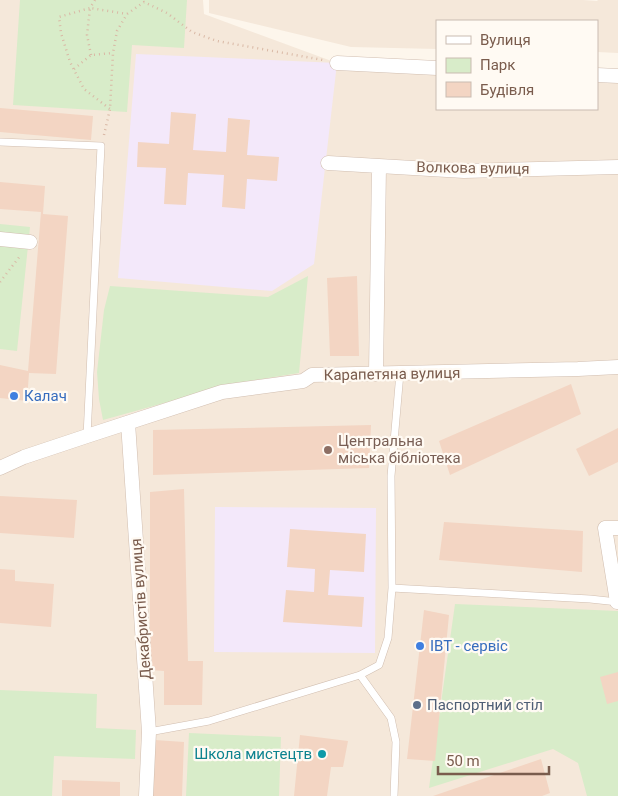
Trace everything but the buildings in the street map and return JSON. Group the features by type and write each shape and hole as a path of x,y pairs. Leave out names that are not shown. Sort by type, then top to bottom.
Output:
{"street":[{"path":"337,63 436,68"},
{"path":"598,75 618,76"},
{"name":"Волкова вулиця","path":"328,163 464,171 618,167"},
{"path":"376,374 379,166"},
{"path":"0,239 30,242"},
{"name":"Карапетяна вулиця","path":"0,468 24,457 222,392 304,380 312,375 618,367"},
{"name":"Декабристів вулиця","path":"128,423 149,732 146,796"},
{"path":"618,528 605,528 618,602"}],"lane":[{"path":"0,142 101,146 87,436"},
{"path":"149,732 210,721 360,675 379,665 388,638 392,588 391,476 400,373"},
{"path":"392,588 618,602"},
{"path":"360,675 391,718 396,742 394,796"}],"path":[{"path":"90,55 87,35 90,8 95,0"},
{"path":"101,146 110,109 113,53 117,31 127,14 144,1 167,13 192,32 217,40 337,63"},
{"path":"110,109 84,89 70,62 61,33 60,17 90,8 127,14"},
{"path":"74,69 90,55 113,53"},
{"path":"0,282 30,242"}],"shaded area":[{"path":"0,0 203,0 204,14 337,63 436,66 436,110 598,110 598,71 618,72 618,796 0,796"},
{"path":"209,0 618,0 618,53 598,52 598,20 436,20 436,49 351,47 209,13"},
{"path":"136,54 337,63 314,264 272,291 118,278"},
{"path":"215,507 376,508 375,653 214,652"}],"green space":[{"path":"20,0 187,0 184,48 132,45 127,112 13,105"},
{"path":"0,224 30,227 17,351 0,349"},
{"path":"308,276 299,373 218,386 193,395 103,420 97,372 104,310 110,286 268,297"},
{"path":"455,604 618,611 618,796 587,796 578,763 553,749 429,788"},
{"path":"0,690 97,694 96,728 136,730 135,759 54,756 52,796 0,796"},
{"path":"189,733 281,737 279,796 186,796"}],"place":[{"name":"Калач","path":"14,396"},
{"name":"Центральна міська бібліотека","path":"328,450"},
{"name":"ІВТ - сервіс","path":"420,646"},
{"name":"Паспортний стіл","path":"417,705"},
{"name":"Школа мистецтв","path":"322,754"}]}
